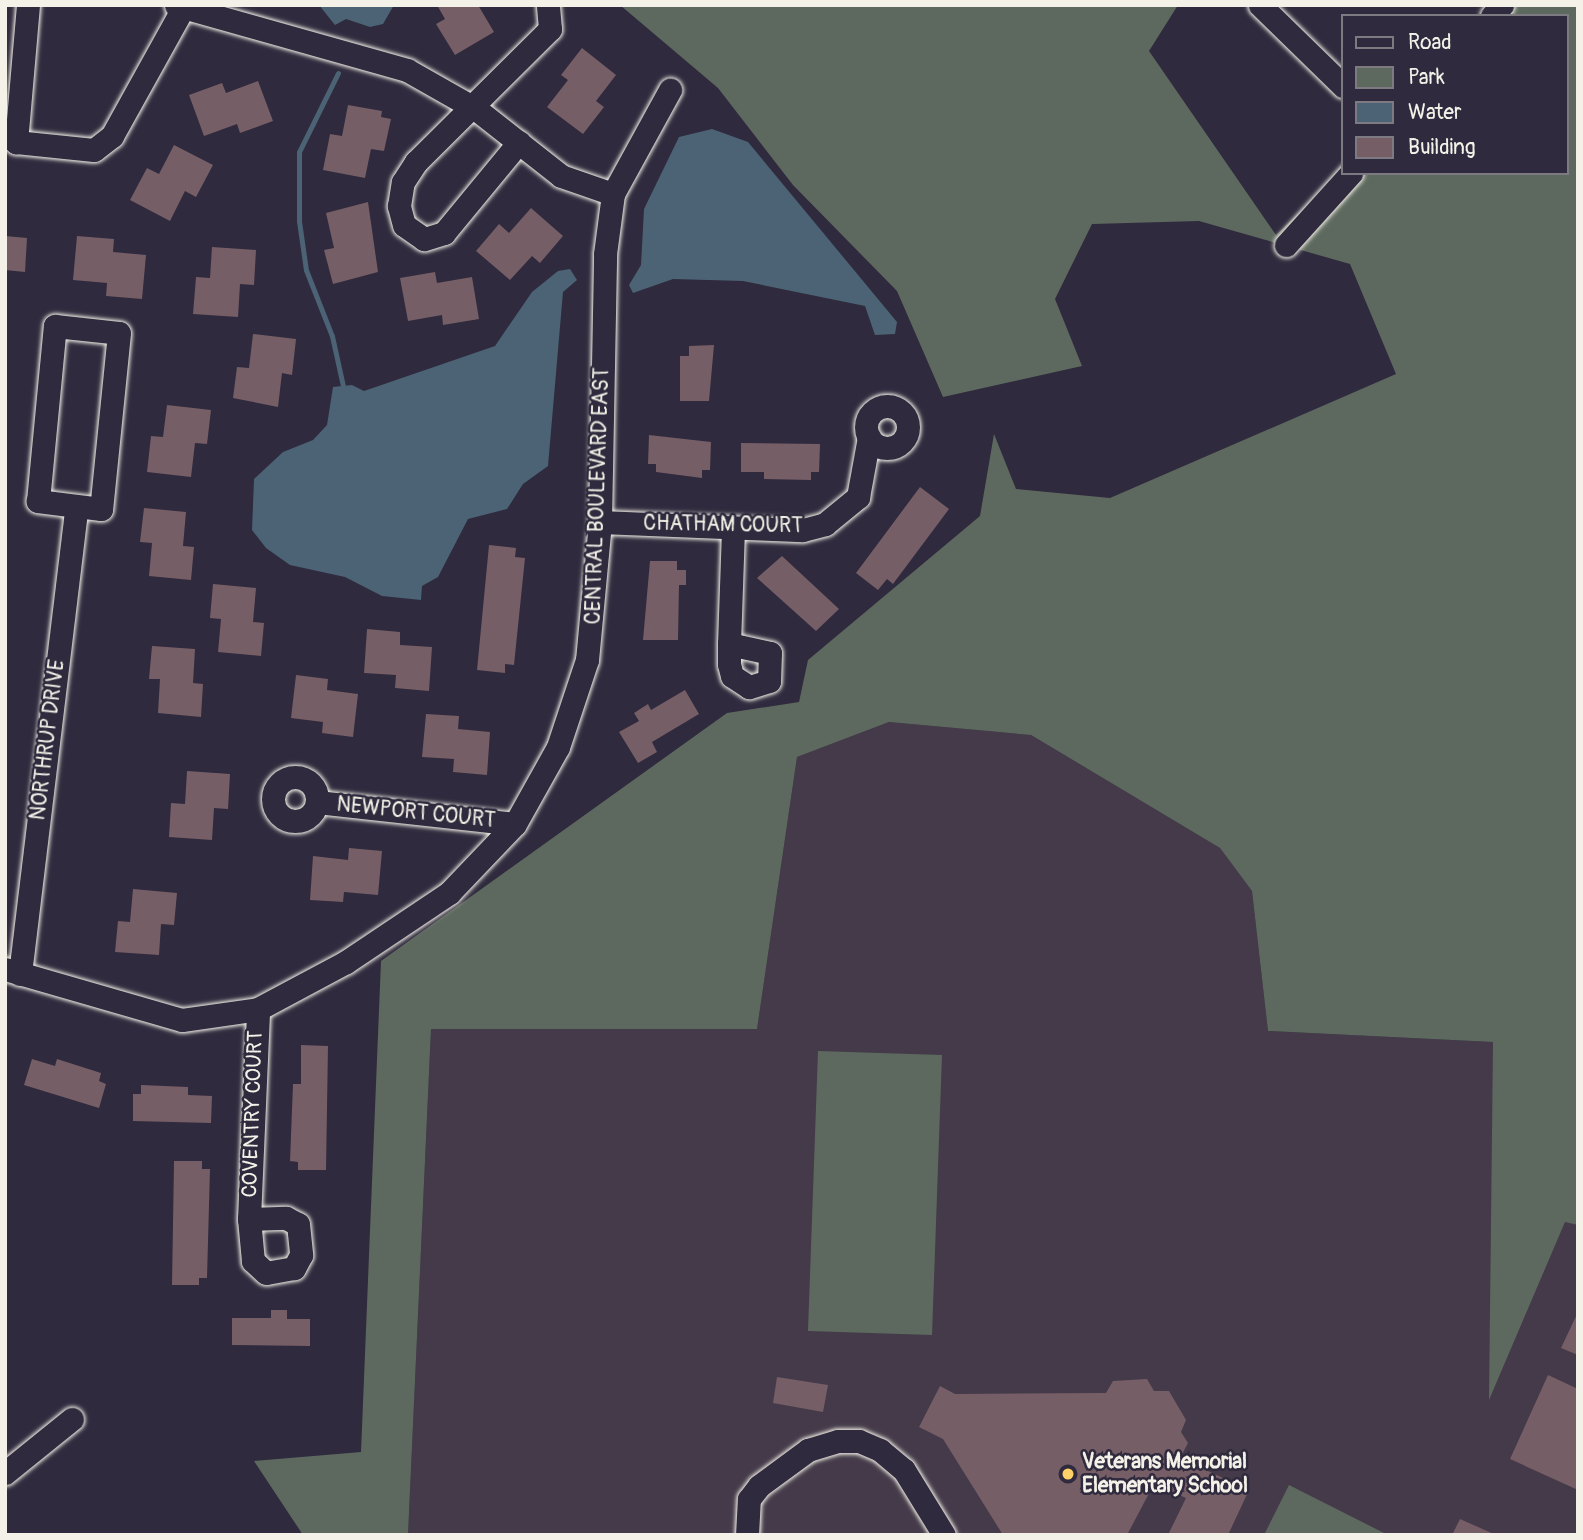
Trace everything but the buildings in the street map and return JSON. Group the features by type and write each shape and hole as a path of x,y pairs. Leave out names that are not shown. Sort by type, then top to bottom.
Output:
{"street":[{"path":"28,5 16,142 94,150 112,136 179,7 407,71 476,108 561,176 613,194"},
{"path":"519,142 444,233 424,239 414,235 399,206 403,182 416,162 476,108 550,29 548,5"},
{"path":"1260,5 1342,85"},
{"name":"CENTRAL BOULEVARD EAST","path":"13,971 182,1020 258,1009 346,962 449,893 515,824 558,747 587,660 600,522 605,254 613,194 670,90"},
{"path":"1286,245 1349,175"},
{"path":"55,326 119,333 101,509 77,506 38,500 55,326"},
{"name":"CHATHAM COURT","path":"600,522 803,530 844,514 858,497 869,437"},
{"name":"NORTHRUP DRIVE","path":"13,971 77,506"},
{"path":"729,644 733,528"},
{"name":"NEWPORT COURT","path":"317,802 515,824"},
{"name":"COVENTRY COURT","path":"249,1219 258,1009"},
{"path":"5,1473 72,1419"},
{"path":"747,1535 749,1499 796,1459 838,1441 859,1441 880,1450 904,1470 944,1535"}],"shaded area":[{"path":"889,722 1031,735 1220,848 1252,891 1268,1031 1494,1042 1490,1395 1565,1221 1578,1225 1578,1535 408,1535 431,1029 757,1028 797,757"}],"green space":[{"path":"620,5 1178,5 1149,51 1276,235 1342,172 1342,175 1569,175 1569,14 1507,14 1516,5 1578,5 1578,1225 1565,1222 1489,1400 1493,1042 1268,1031 1252,891 1220,848 1031,735 889,722 797,757 757,1029 431,1029 408,1535 303,1535 254,1461 361,1452 381,961 727,713 799,702 808,660 980,516 994,434 1016,489 1110,498 1396,374 1350,264 1199,221 1092,224 1055,299 1082,366 943,397 897,291 793,185 718,88"},
{"path":"818,1051 942,1055 932,1335 808,1331"},
{"path":"1289,1485 1388,1535 1264,1535"}],"water":[{"path":"319,5 394,5 383,24 370,27 346,19 335,25"},
{"path":"712,129 748,142 897,322 895,334 875,335 865,306 743,281 673,279 633,293 629,285 641,265 644,209 679,137"},
{"path":"570,269 577,280 563,292 548,466 523,484 507,509 468,519 438,577 422,586 421,600 382,596 345,577 290,565 266,548 252,530 254,479 283,452 313,440 327,425 333,387 352,385 364,391 495,346 532,292 558,271"}],"waterway":[{"path":"338,73 299,152 299,221 306,270 332,336 343,386"}],"place":[{"name":"Veterans Memorial Elementary School","path":"1068,1474"}]}
